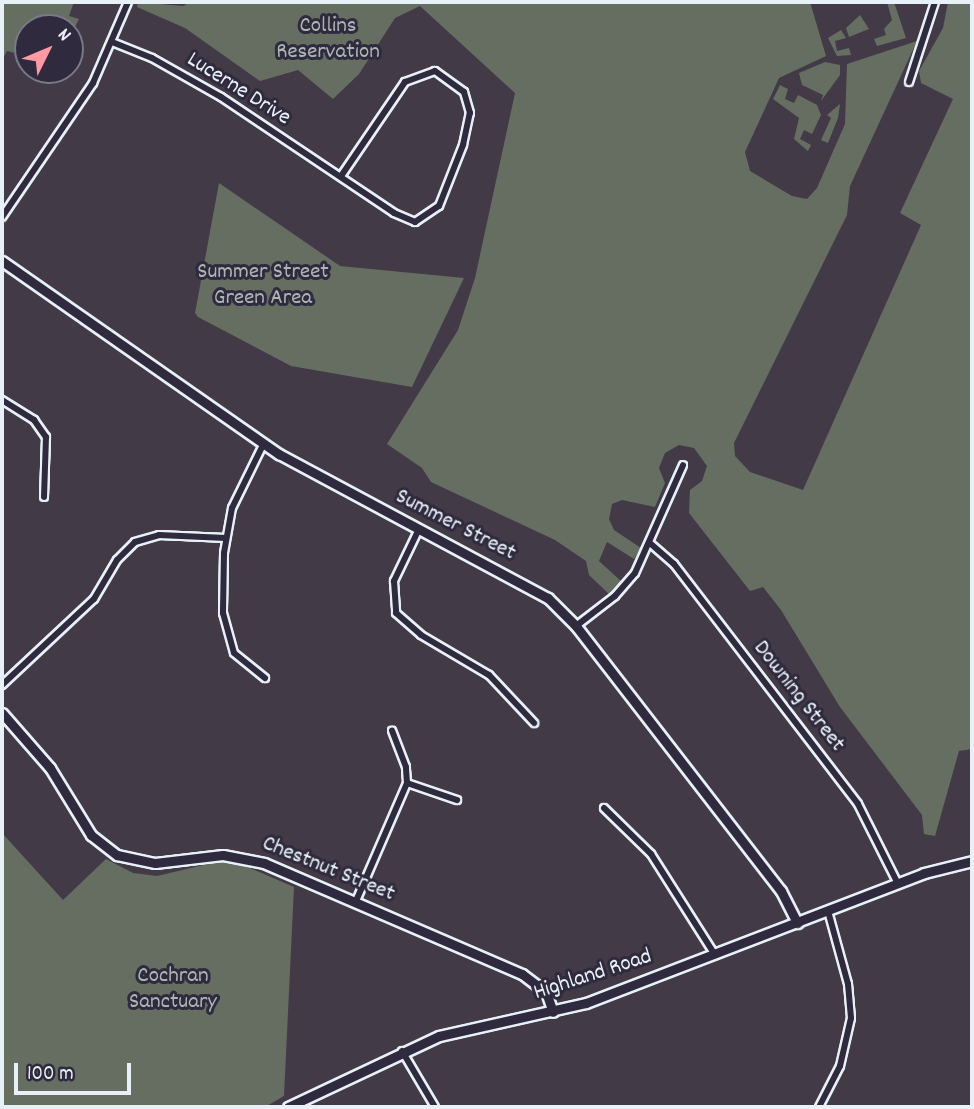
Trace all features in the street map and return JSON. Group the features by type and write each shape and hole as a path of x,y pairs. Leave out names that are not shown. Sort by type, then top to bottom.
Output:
{"street":[{"path":"2,217 84,98 112,42 128,2"},
{"path":"909,82 935,2"},
{"name":"Lucerne Drive","path":"112,42 152,58 221,97 405,219 415,222 432,215 469,126 464,92 435,71 405,82 341,176"},
{"name":"Summer Street","path":"2,261 263,445 537,590 576,626 781,891 797,923"},
{"path":"2,400 34,420 46,437 44,497"},
{"path":"263,445 237,491 226,538 225,630 238,658 265,678"},
{"path":"576,626 625,586 651,544 684,465"},
{"path":"419,529 394,581 397,613 421,635 489,675 534,723"},
{"path":"2,685 94,599 117,560 135,542 159,535 226,538"},
{"name":"Downing Street","path":"651,544 674,564 858,804 898,884"},
{"name":"Chestnut Street","path":"2,713 50,768 92,835 117,855 155,863 223,855 243,857 356,901 522,974 546,992 553,1012"},
{"path":"356,901 407,783 406,767 392,732"},
{"path":"407,783 457,800"},
{"path":"604,808 651,854 715,955"},
{"name":"Highland Road","path":"288,1107 402,1051 454,1032 553,1012 715,955 911,878 972,861"},
{"path":"819,1107 840,1066 851,1018 848,985 828,911"},
{"path":"402,1051 435,1107"}],"green space":[{"path":"2,2 74,2 70,14 14,14 14,53 7,51 2,60"},
{"name":"Collins Reservation","path":"138,2 183,6 190,2 810,2 826,56 779,78 745,152 750,171 792,196 807,199 817,188 845,124 847,64 917,41 850,186 847,215 734,443 735,456 750,472 803,490 921,225 900,213 953,99 921,83 919,71 943,28 948,2 972,2 972,749 959,751 935,836 924,834 922,815 840,707 781,610 763,587 750,591 689,513 690,490 702,481 707,466 694,448 679,445 665,453 659,468 665,483 655,507 622,500 612,504 609,519 614,530 641,548 634,559 607,542 599,561 622,582 610,595 589,575 586,561 555,540 431,482 422,468 387,444 458,330 475,278 515,93 420,6 395,18 359,74 333,99 298,70 260,81 185,28 137,7"},
{"path":"887,2 894,2 906,38 877,46 874,39 886,35 884,29 892,20"},
{"path":"860,15 869,29 849,37 846,28"},
{"path":"841,30 846,38 835,41 837,51 849,48 851,55 837,56 828,38"},
{"path":"825,62 840,65 840,75 821,101 823,95 802,85 799,73"},
{"path":"780,85 788,89 785,99 794,103 798,95 817,105 821,115 812,134 804,130 800,139 811,145 808,151 794,139 799,118 773,99"},
{"path":"840,104 838,118 828,143 821,140 831,118 827,115"},
{"name":"Summer Street Green Area","path":"219,183 340,266 464,278 412,387 291,366 198,317 195,313"},
{"name":"Cochran Sanctuary","path":"2,833 63,900 106,859 133,873 157,876 229,859 294,887 284,1096 265,1107 2,1107"}]}
